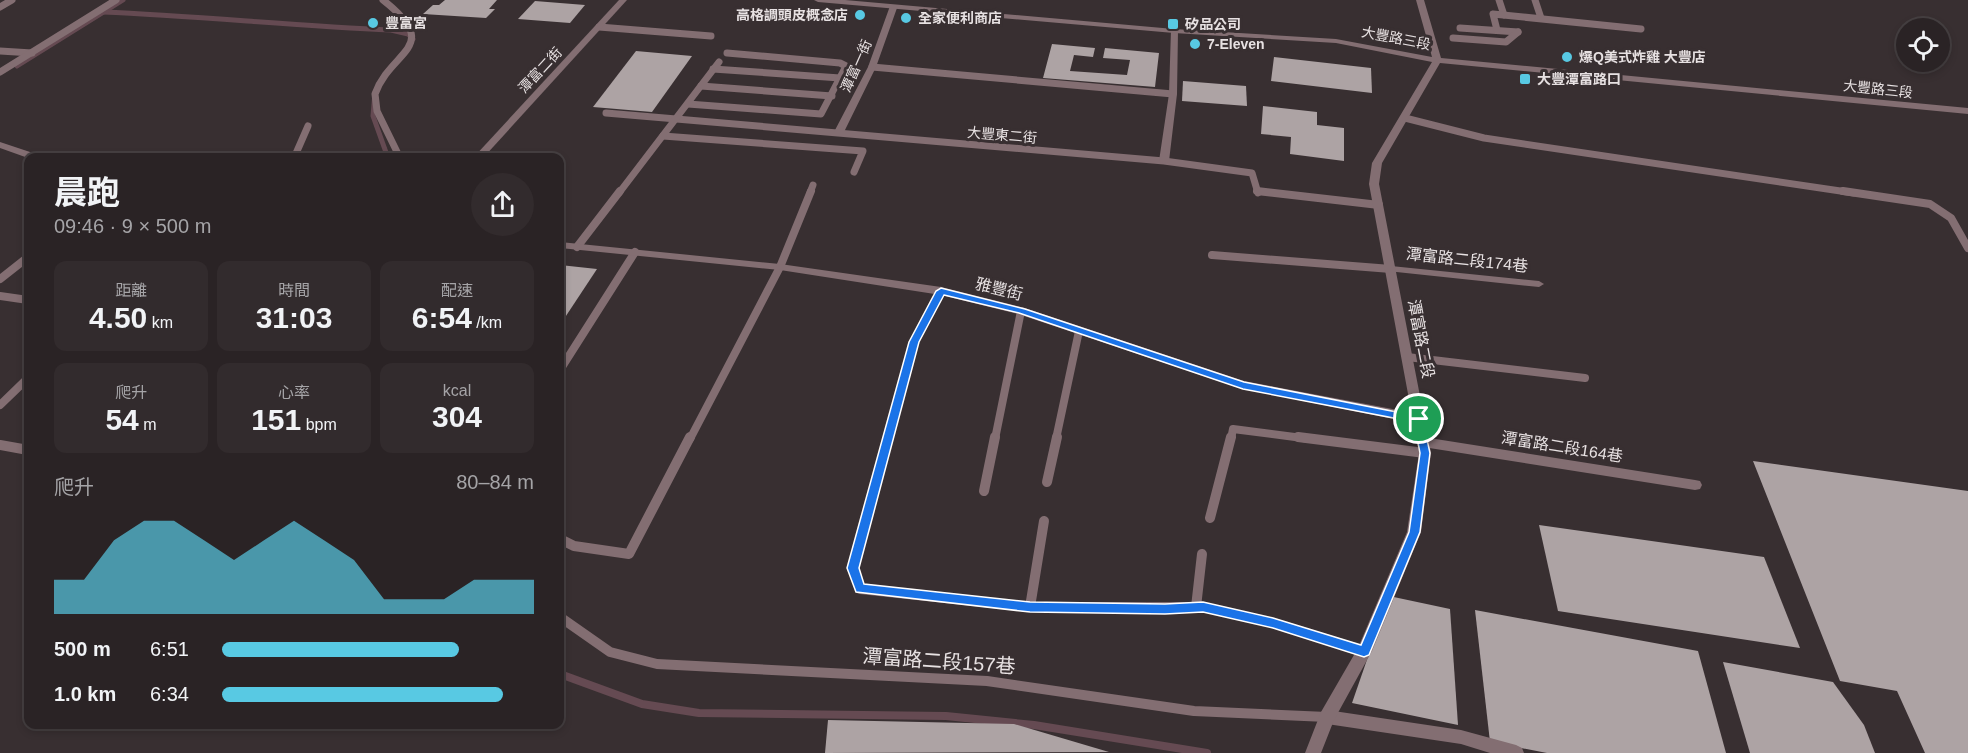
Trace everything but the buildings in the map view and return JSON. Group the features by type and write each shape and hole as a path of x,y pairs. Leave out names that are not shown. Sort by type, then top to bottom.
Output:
{"street":[{"name":"潭富二街","path":"482,153 623,0"},
{"name":"大豐路三段","path":"818,0 1174,31 1336,41 1437,60 1968,111"},
{"path":"1420,0 1437,60"},
{"name":"潭富一街","path":"839,132 872,67 893,8"},
{"path":"1164,161 1173,94 1174,31"},
{"name":"潭富路二段","path":"1312,753 1327,717 1364,651 1414,532 1424,448 1374,184 1377,163 1437,60"},
{"path":"0,145 24,153"},
{"name":"雅豐街","path":"564,245 780,267 941,291 1021,311 1243,385 1419,419"},
{"name":"潭富路二段174巷","path":"1391,268 1539,284"},
{"name":"潭富路二段164巷","path":"1424,448 1695,485"},
{"path":"1327,717 1461,737 1516,753"}],"lane":[{"path":"0,7 12,0"},
{"path":"0,72 116,0"},
{"path":"383,0 405,16 411,25 413,40 403,58 375,91 374,107 397,153"},
{"path":"1499,0 1503,15"},
{"path":"1535,0 1541,18"},
{"path":"1497,30 1493,14 1641,28"},
{"path":"599,27 711,36"},
{"path":"1453,38 1506,42 1518,32 1460,28"},
{"path":"0,51 32,53"},
{"path":"688,104 821,114 846,66 840,63 727,53"},
{"path":"577,247 719,62"},
{"path":"872,67 1173,94"},
{"path":"713,69 840,78"},
{"path":"701,86 832,96"},
{"name":"大豐東二街","path":"606,113 1164,161 1252,173 1258,193 1379,205"},
{"path":"1405,118 1484,138 1930,204 1951,218 1968,248"},
{"path":"296,153 308,126"},
{"path":"663,136 863,151 854,172"},
{"path":"564,541 574,546 629,554 780,267 813,185"},
{"path":"564,364 635,252"},
{"path":"1212,255 1391,268"},
{"path":"0,279 24,260"},
{"path":"941,291 914,342 853,568 860,589 1030,607 1196,607 1273,623 1364,651"},
{"path":"0,296 24,299"},
{"path":"984,491 1021,311"},
{"path":"1047,483 1079,331"},
{"path":"1407,357 1585,378"},
{"path":"0,405 24,382"},
{"path":"1210,518 1233,429 1424,448"},
{"path":"0,445 24,449"},
{"path":"1030,607 1044,521"},
{"path":"1196,607 1202,554"},
{"name":"潭富路二段157巷","path":"564,620 610,651 657,664 987,681 1194,711 1327,717"}],"waterway":[{"path":"104,12 123,0"},
{"path":"17,66 104,12"},
{"path":"104,12 391,30 408,34 413,39"},
{"path":"375,92 373,116 386,153"},
{"path":"564,675 642,704 699,713 946,716 1034,725 1207,753"}],"place":[{"name":"高格調頭皮概念店","path":"860,15"},
{"name":"全家便利商店","path":"906,18"},
{"name":"豐富宮","path":"373,23"},
{"name":"矽品公司","path":"1173,24"},
{"name":"7-Eleven","path":"1195,44"},
{"name":"爆Q美式炸雞 大豐店","path":"1567,57"},
{"name":"大豐潭富路口","path":"1525,79"}],"route":[{"path":"941,291 1021,311 1243,385 1419,419 1425,453 1414,532 1364,651 1273,623 1203,607 1165,609 1030,607 860,589 853,568 914,342 941,291"}]}
